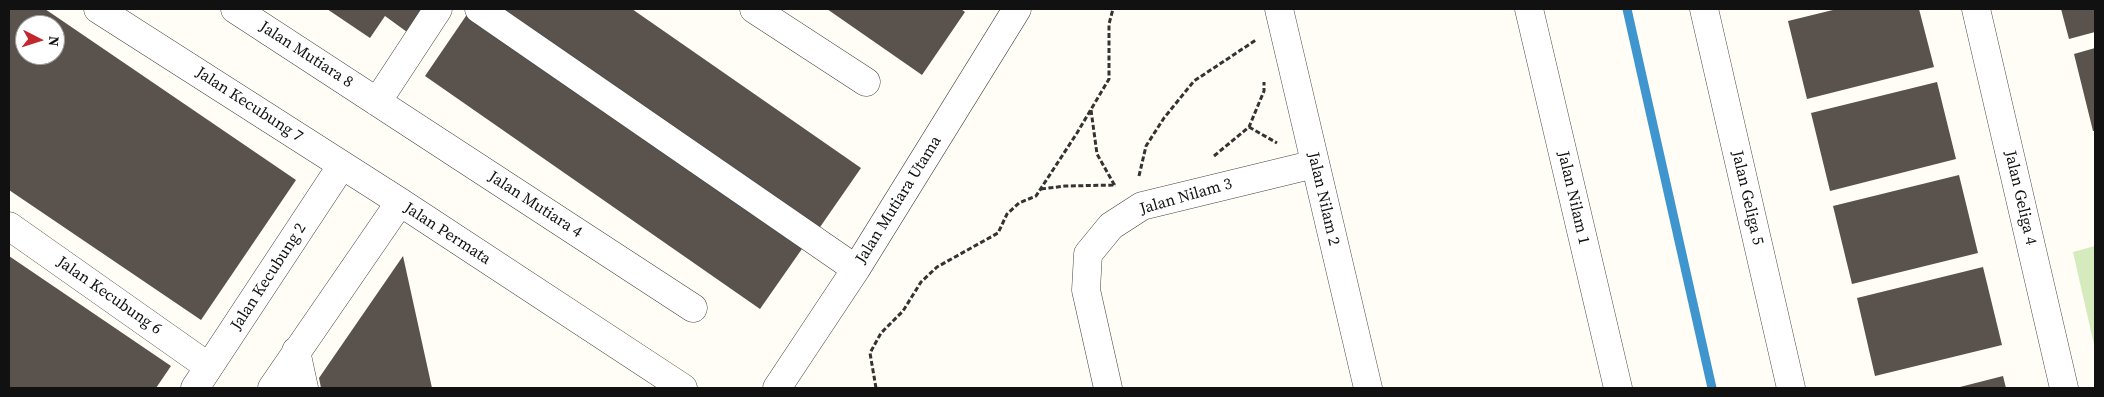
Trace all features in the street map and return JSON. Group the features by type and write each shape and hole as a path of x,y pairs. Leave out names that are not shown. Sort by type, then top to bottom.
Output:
{"street":[{"name":"Jalan Kecubung 7","path":"98,9 400,202"},
{"name":"Jalan Mutiara 8","path":"235,9 377,102"},
{"path":"377,102 438,9"},
{"path":"479,9 856,269"},
{"path":"754,9 866,82"},
{"name":"Jalan Nilam 1","path":"1529,9 1618,388"},
{"name":"Jalan Geliga 5","path":"1704,9 1791,388"},
{"name":"Jalan Geliga 4","path":"1976,9 2064,388"},
{"name":"Jalan Mutiara Utama","path":"777,388 856,269 1010,12"},
{"name":"Jalan Nilam 2","path":"1281,19 1368,388"},
{"name":"Jalan Mutiara 4","path":"377,102 693,308"},
{"name":"Jalan Nilam 3","path":"1108,388 1086,290 1088,254 1110,226 1140,194 1315,164"},
{"name":"Jalan Kecubung 2","path":"202,378 342,165"},
{"name":"Jalan Permata","path":"272,388 400,202 683,388"},
{"name":"Jalan Kecubung 6","path":"9,226 202,378"},
{"path":"296,351 304,388"}],"path":[{"path":"876,388 870,353 881,333 902,311 921,282 937,267 998,233 1007,214 1018,203 1036,196 1091,110 1109,80 1109,24 1113,9"},
{"path":"1041,189 1065,186 1115,186 1140,194 1146,146 1164,118 1194,81 1262,36 1281,19"},
{"path":"1211,158 1249,127 1264,91 1264,75"},
{"path":"1091,110 1097,154 1115,186"}],"green space":[{"path":"2095,246 2095,349 2073,252"}],"building":[{"path":"9,9 45,9 54,15 15,15 15,65 65,65 65,23 296,180 201,320 9,190"},
{"path":"327,9 423,9 407,32 385,16 370,38"},
{"path":"498,9 632,9 861,168 818,230"},
{"path":"827,9 961,9 965,12 922,75"},
{"path":"1837,9 1919,9 1934,67 1807,99 1788,21"},
{"path":"2061,9 2095,9 2095,32 2069,39"},
{"path":"468,13 804,246 760,309 425,76"},
{"path":"2095,48 2095,131 2093,131 2074,54"},
{"path":"1937,82 1956,159 1830,191 1811,113"},
{"path":"1959,175 1978,253 1852,284 1833,206"},
{"path":"9,256 171,366 156,388 9,388"},
{"path":"403,256 432,388 321,388 319,378"},
{"path":"1983,267 2002,345 1875,376 1857,298"},
{"path":"2003,376 2006,388 1956,388"}],"waterway":[{"path":"1627,9 1712,388"}]}
